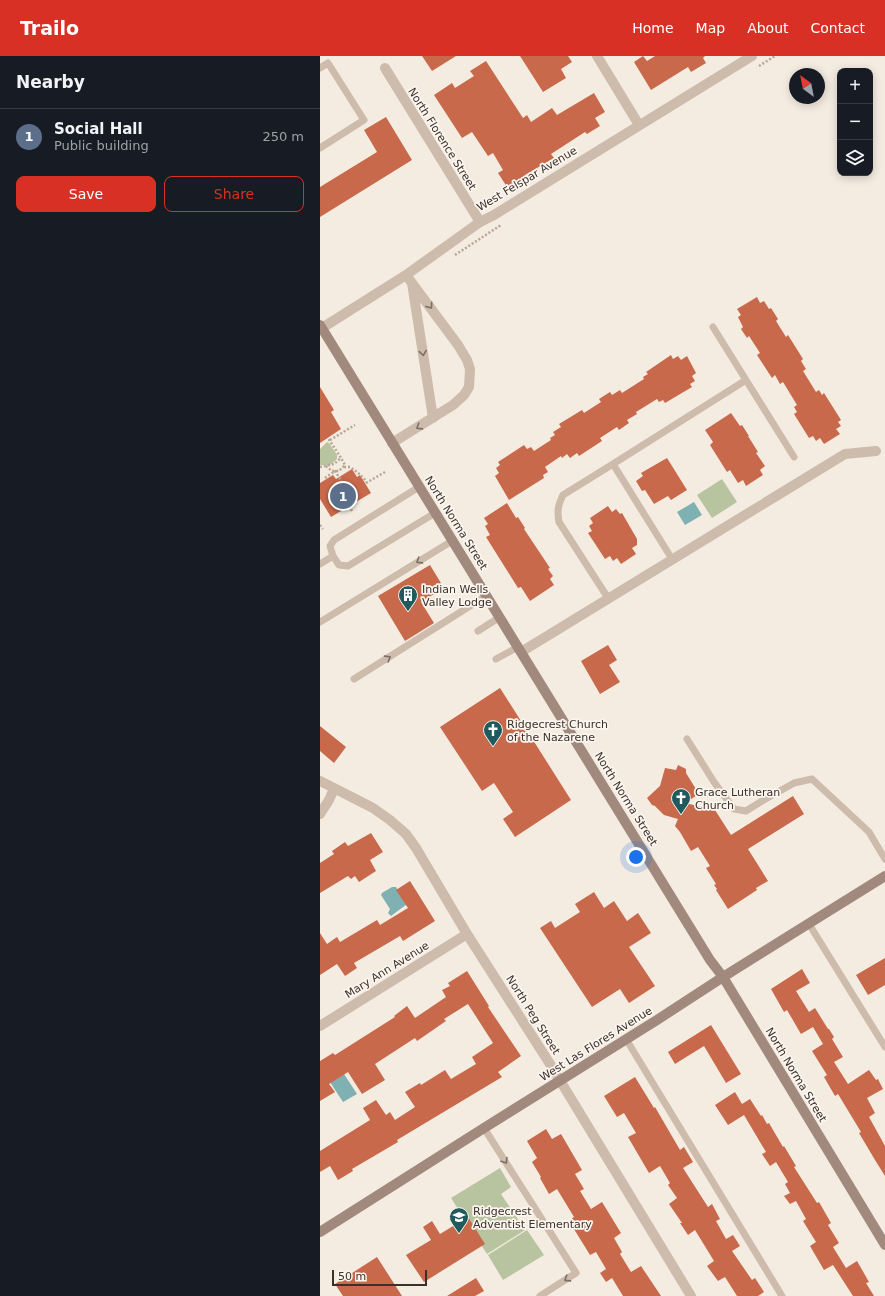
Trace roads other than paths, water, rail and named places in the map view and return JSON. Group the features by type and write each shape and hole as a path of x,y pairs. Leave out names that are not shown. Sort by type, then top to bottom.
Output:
{"main road":[{"name":"North Norma Street","path":"321,328 710,960 724,977 885,1245"},
{"name":"West Las Flores Avenue","path":"320,1232 885,876"}],"street":[{"path":"597,56 639,125"},
{"name":"West Felspar Avenue","path":"321,328 409,278 480,222 494,215 752,56"},
{"name":"North Florence Street","path":"385,68 480,222"},
{"path":"392,443 453,405 464,395 469,387 470,369 467,360 458,345 409,278"},
{"path":"409,278 433,418"},
{"path":"519,649 608,598 845,454 876,451"},
{"name":"North Peg Street","path":"320,781 373,808 406,834 428,866 467,934 560,1081 691,1296"},
{"path":"320,814 334,789"},
{"name":"Mary Ann Avenue","path":"320,1026 467,934"}],"lane":[{"path":"320,68 328,63 364,120 320,148"},
{"path":"713,327 794,457"},
{"path":"608,598 559,522 557,513 559,503 563,495 746,380"},
{"path":"613,464 672,559"},
{"path":"419,487 334,540 330,546 333,556 339,565 348,566 435,513"},
{"path":"320,622 452,541"},
{"path":"320,564 333,556"},
{"path":"354,679 486,596"},
{"path":"478,631 500,618"},
{"path":"496,659 519,649"},
{"path":"686,739 714,782 734,808 746,811 762,800 794,783 812,779 869,832 885,859"},
{"path":"809,924 885,1047"},
{"path":"626,1039 782,1296"},
{"path":"484,1128 576,1273 540,1296"}],"water":[{"path":"694,502 702,515 685,525 677,512"},
{"path":"392,887 396,887 407,904 391,916 388,913 390,909 381,895"},
{"path":"344,1074 357,1094 343,1102 330,1082"}],"place":[{"name":"Social Hall","path":"343,496"},
{"name":"Indian Wells Valley Lodge","path":"408,612"},
{"name":"Ridgecrest Church of the Nazarene","path":"493,747"},
{"name":"Grace Lutheran Church","path":"681,815"},
{"name":"Ridgecrest Adventist Elementary","path":"459,1234"}]}
